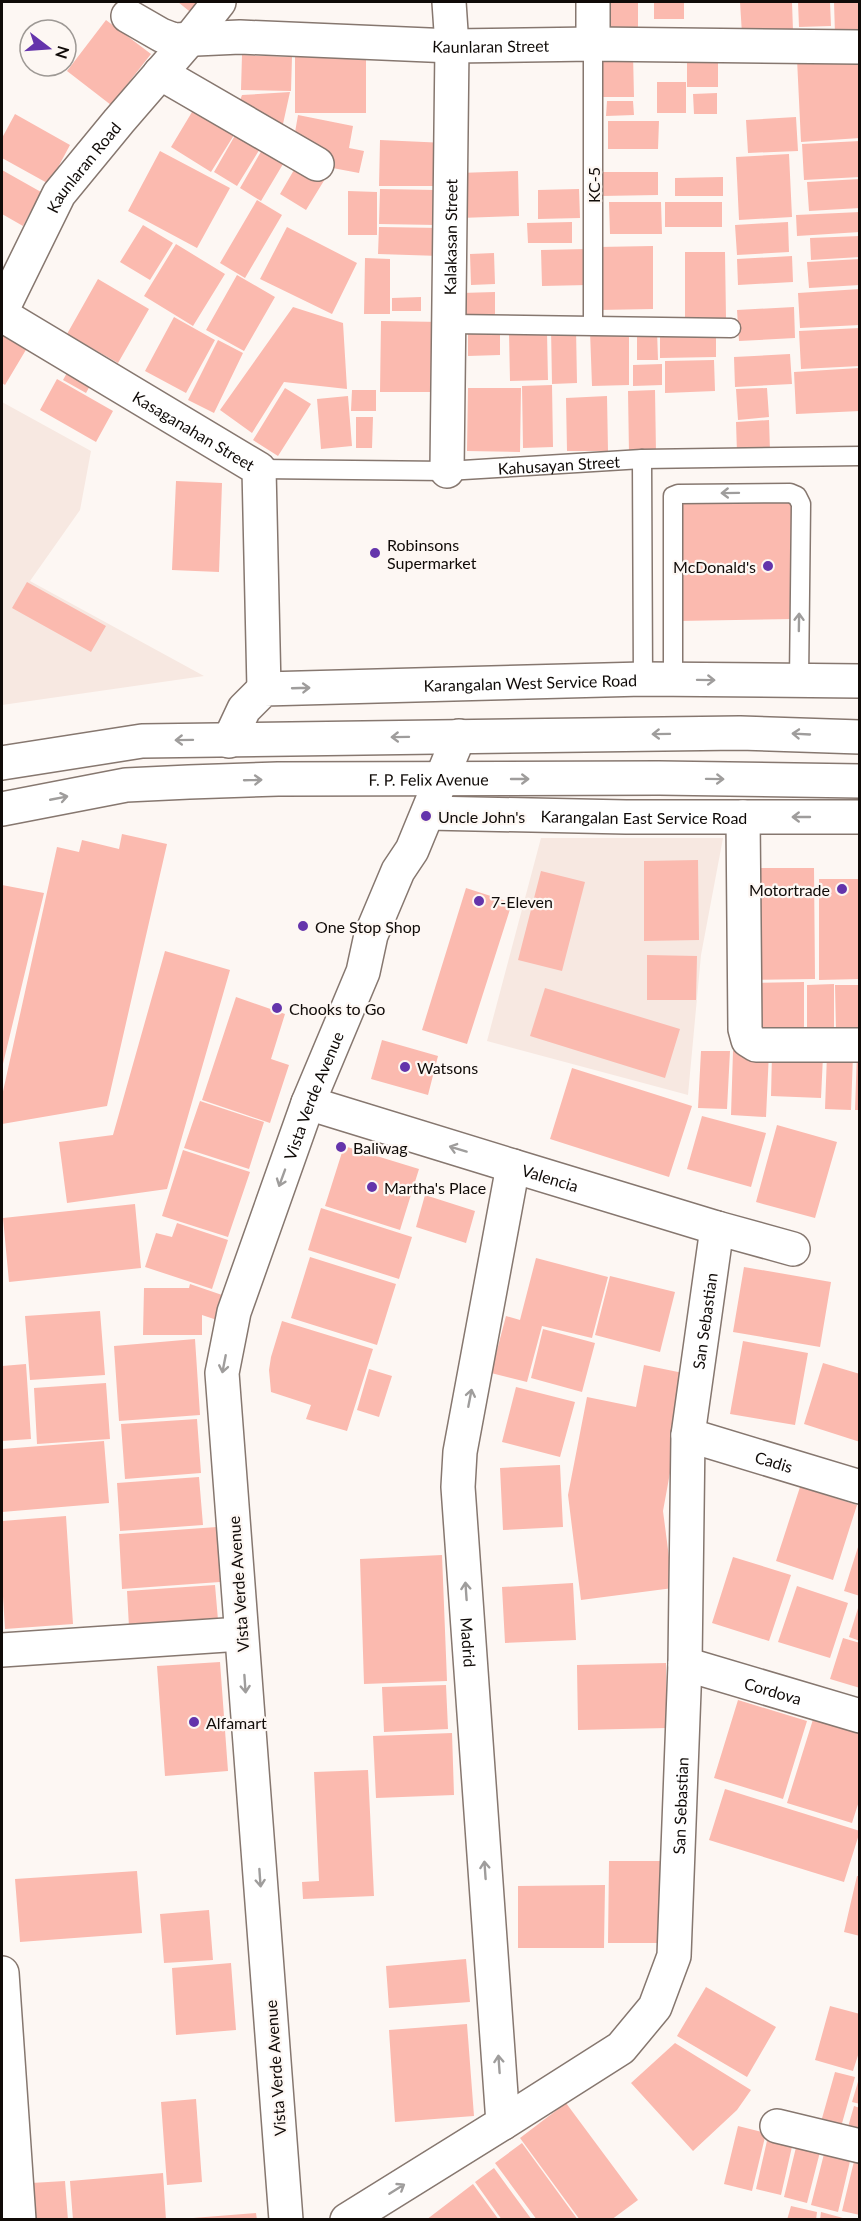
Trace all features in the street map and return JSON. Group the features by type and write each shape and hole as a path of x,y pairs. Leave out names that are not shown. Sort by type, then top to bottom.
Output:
{"street":[{"name":"Kaunlaran Road","path":"2,310 59,194 219,2"},
{"name":"Kalakasan Street","path":"447,471 452,46 449,2"},
{"path":"593,2 593,44"},
{"name":"Kaunlaran Street","path":"128,16 174,40 240,37 452,46 593,44 860,47"},
{"path":"160,73 317,164"},
{"name":"Kasaganahan Street","path":"2,315 259,469 264,689"},
{"name":"Karangalan West Service Road","path":"264,689 658,679 860,681"},
{"path":"229,741 244,709 264,689"},
{"path":"2,763 142,741 775,733 860,737"},
{"name":"Vista Verde Avenue","path":"286,2220 222,1373 234,1312 308,1103 363,972 375,926 398,871 412,850 459,736"},
{"name":"F. P. Felix Avenue","path":"2,809 126,784 278,779 659,778 860,781"},
{"name":"Karangalan East Service Road","path":"428,813 860,818"},
{"path":"743,817 745,1029 748,1040 756,1045 860,1045"},
{"name":"Valencia","path":"308,1103 793,1249"},
{"name":"Madrid","path":"502,2123 459,1487 460,1452 513,1166"},
{"name":"San Sebastian","path":"347,2220 621,2048 655,2007 674,1956 685,1664 688,1435 717,1228"},
{"name":"Cadis","path":"688,1435 860,1487"},
{"path":"2,1650 241,1634"},
{"name":"Cordova","path":"685,1664 860,1716"},
{"path":"2,1972 19,2220"},
{"path":"777,2126 860,2146"}],"lane":[{"name":"KC-5","path":"593,44 593,325"},
{"path":"450,324 731,328"},
{"name":"Kahusayan Street","path":"259,469 447,471 642,459 860,456"},
{"path":"642,459 658,679"},
{"path":"658,679 673,495 790,493 797,496 801,504 799,681"}],"shaded area":[{"path":"2,402 91,451 80,510 30,581 204,676 2,705"},
{"path":"541,838 723,838 701,955 688,1095 487,1041"}],"building":[{"path":"178,2 205,2 194,15"},
{"path":"599,2 638,2 638,34 599,34"},
{"path":"654,2 684,2 684,19 654,19"},
{"path":"740,2 792,2 793,31 742,34"},
{"path":"798,2 830,2 831,26 799,27"},
{"path":"834,2 860,2 860,33 835,34"},
{"path":"106,20 151,54 111,105 76,78 78,78 78,57"},
{"path":"295,54 366,54 366,113 295,113"},
{"path":"599,54 633,54 634,97 600,97"},
{"path":"242,55 292,57 291,91 241,90"},
{"path":"860,55 860,138 801,142 797,59"},
{"path":"718,60 718,87 687,87 687,61"},
{"path":"657,82 686,82 686,113 657,113"},
{"path":"290,92 281,133 236,112 242,95"},
{"path":"717,93 717,114 694,114 693,94"},
{"path":"607,101 633,101 634,115 606,116"},
{"path":"198,102 239,127 211,172 171,147"},
{"path":"15,114 70,145 49,184 2,158 2,138"},
{"path":"298,115 353,126 349,148 364,151 359,173 322,166 293,144"},
{"path":"796,117 798,151 748,153 746,120"},
{"path":"608,121 659,121 658,149 608,149"},
{"path":"237,132 261,147 237,186 214,172"},
{"path":"380,140 446,143 445,186 379,186"},
{"path":"267,141 289,154 261,201 240,188"},
{"path":"860,141 860,177 804,180 802,144"},
{"path":"160,151 230,188 197,248 128,211"},
{"path":"789,154 792,217 739,220 736,157"},
{"path":"298,163 325,179 306,210 280,194"},
{"path":"2,170 41,192 23,226 2,214"},
{"path":"518,171 519,216 460,218 459,173"},
{"path":"602,172 658,172 658,195 601,196"},
{"path":"723,177 723,196 675,196 675,178"},
{"path":"860,179 860,208 809,211 807,182"},
{"path":"380,189 436,190 436,225 379,224"},
{"path":"579,189 580,218 538,219 538,190"},
{"path":"348,191 377,192 377,235 348,235"},
{"path":"257,200 282,215 245,278 220,263"},
{"path":"609,202 661,202 662,234 610,234"},
{"path":"665,202 722,202 722,227 665,227"},
{"path":"860,212 860,232 797,236 796,215"},
{"path":"572,222 572,243 528,243 527,223"},
{"path":"788,222 789,252 737,255 735,225"},
{"path":"143,225 173,243 150,280 120,262"},
{"path":"287,227 357,263 332,314 260,279"},
{"path":"379,227 441,228 440,256 378,254"},
{"path":"860,236 860,257 811,260 810,238"},
{"path":"176,244 225,274 193,326 144,296"},
{"path":"653,246 653,309 599,310 598,247"},
{"path":"587,249 588,285 542,286 541,250"},
{"path":"685,252 725,252 726,318 685,319"},
{"path":"494,253 495,284 471,285 470,254"},
{"path":"792,256 793,282 738,285 737,259"},
{"path":"365,258 390,259 390,314 364,314"},
{"path":"860,259 860,285 809,288 807,262"},
{"path":"237,275 275,297 244,351 206,330"},
{"path":"98,279 149,309 118,363 67,334"},
{"path":"860,289 860,325 800,328 798,293"},
{"path":"495,292 495,318 461,319 461,293"},
{"path":"421,297 421,311 392,311 392,298"},
{"path":"293,307 343,323 347,389 284,382 252,433 220,410"},
{"path":"794,307 795,338 739,341 737,310"},
{"path":"174,317 215,340 186,393 145,371"},
{"path":"381,321 442,322 442,392 380,392"},
{"path":"2,326 30,343 5,385 2,383"},
{"path":"500,326 500,355 468,356 468,327"},
{"path":"551,328 576,328 577,383 552,384"},
{"path":"716,328 716,357 660,358 660,329"},
{"path":"860,328 860,366 801,369 799,331"},
{"path":"629,330 629,385 592,386 590,331"},
{"path":"657,330 658,360 637,360 637,331"},
{"path":"547,332 548,380 510,381 509,333"},
{"path":"218,340 243,353 214,413 188,400"},
{"path":"790,354 792,384 735,387 734,357"},
{"path":"714,360 715,391 665,393 665,361"},
{"path":"73,362 96,375 86,393 63,380"},
{"path":"662,364 662,385 633,386 633,365"},
{"path":"859,368 860,411 796,414 794,372"},
{"path":"57,379 113,411 96,442 40,410"},
{"path":"552,385 553,447 523,448 522,386"},
{"path":"285,388 311,404 278,456 253,440"},
{"path":"468,388 521,388 520,452 467,451"},
{"path":"767,388 769,417 738,420 736,389"},
{"path":"352,390 376,390 376,411 351,411"},
{"path":"655,390 656,453 629,454 628,391"},
{"path":"348,396 352,446 321,449 317,399"},
{"path":"607,396 608,451 567,451 566,398"},
{"path":"356,417 373,417 372,448 356,448"},
{"path":"769,420 770,452 737,453 736,422"},
{"path":"176,481 222,483 219,572 172,570"},
{"path":"793,499 794,619 678,621 677,501"},
{"path":"27,582 106,626 91,652 12,608"},
{"path":"122,834 167,844 107,1106 2,1124 2,1096 57,847 79,852 82,840 119,849"},
{"path":"698,860 699,940 644,941 644,861"},
{"path":"749,868 814,868 815,979 750,980"},
{"path":"541,871 585,882 562,971 518,960"},
{"path":"819,879 860,879 860,979 819,980"},
{"path":"2,885 44,893 2,1068"},
{"path":"466,888 512,903 467,1044 422,1030"},
{"path":"165,951 230,970 167,1189 67,1203 59,1142 113,1135"},
{"path":"647,955 697,956 696,1000 647,1000"},
{"path":"804,982 804,1031 754,1031 754,983"},
{"path":"834,984 834,1030 807,1030 807,985"},
{"path":"835,985 860,985 860,1030 836,1030"},
{"path":"545,988 680,1029 665,1078 530,1036"},
{"path":"236,997 285,1014 271,1059 289,1065 270,1123 202,1100"},
{"name":"Watsons","path":"382,1040 438,1056 428,1095 371,1079"},
{"path":"701,1051 730,1051 727,1109 698,1108"},
{"path":"733,1051 769,1052 766,1117 731,1115"},
{"path":"857,1052 860,1052 860,1110 855,1110"},
{"path":"772,1054 823,1056 821,1098 771,1096"},
{"path":"827,1054 853,1055 851,1110 825,1109"},
{"path":"572,1068 692,1106 669,1177 550,1139"},
{"path":"200,1101 264,1122 249,1169 184,1148"},
{"path":"702,1116 766,1133 751,1187 687,1169"},
{"path":"777,1125 837,1142 815,1218 756,1202"},
{"name":"Martha's Place","path":"344,1146 419,1169 400,1230 325,1206"},
{"path":"183,1150 250,1172 228,1237 162,1216"},
{"path":"425,1195 475,1211 466,1243 416,1227"},
{"path":"135,1204 141,1268 9,1282 3,1218"},
{"path":"321,1208 412,1237 399,1279 308,1250"},
{"path":"177,1223 228,1240 212,1289 145,1267 156,1233 172,1237"},
{"path":"310,1257 396,1284 377,1345 291,1318"},
{"path":"536,1258 608,1277 592,1338 542,1326 527,1382 491,1373 506,1316 520,1320"},
{"path":"744,1267 831,1282 820,1347 733,1332"},
{"path":"610,1276 675,1292 660,1352 595,1335"},
{"path":"190,1284 225,1296 217,1320 202,1315 202,1335 143,1335 144,1288 189,1288"},
{"path":"100,1311 105,1375 30,1380 25,1316"},
{"path":"282,1321 373,1349 347,1431 306,1419 311,1405 271,1392 269,1370 271,1357"},
{"path":"543,1329 595,1343 582,1392 531,1378"},
{"path":"195,1339 200,1415 119,1421 114,1346"},
{"path":"743,1341 808,1353 795,1425 730,1414"},
{"path":"823,1363 860,1374 860,1442 804,1424"},
{"path":"26,1364 31,1439 2,1441 2,1366"},
{"path":"644,1365 688,1374 663,1511 673,1588 581,1600 568,1495 587,1397 636,1407"},
{"path":"369,1369 392,1376 379,1417 357,1410"},
{"path":"106,1383 110,1439 37,1444 34,1388"},
{"path":"516,1387 575,1402 560,1457 502,1442"},
{"path":"197,1419 201,1473 125,1479 121,1424"},
{"path":"104,1441 109,1503 2,1512 2,1449"},
{"path":"560,1465 563,1527 503,1530 500,1468"},
{"path":"199,1477 203,1525 120,1531 117,1483"},
{"path":"800,1487 857,1505 833,1580 776,1561"},
{"path":"66,1516 73,1624 5,1629 2,1521"},
{"path":"217,1527 220,1582 122,1589 119,1534"},
{"path":"860,1544 860,1596 844,1591"},
{"path":"442,1555 447,1681 364,1684 360,1559"},
{"path":"733,1557 791,1575 769,1641 712,1623"},
{"path":"573,1583 576,1640 505,1643 502,1587"},
{"path":"215,1585 218,1620 129,1627 127,1591"},
{"path":"797,1586 848,1603 830,1658 778,1642"},
{"path":"860,1605 860,1641 849,1637"},
{"path":"843,1638 860,1643 860,1688 830,1679"},
{"path":"220,1662 228,1771 165,1776 157,1666"},
{"path":"666,1663 667,1728 578,1730 577,1665"},
{"path":"446,1685 448,1729 384,1732 382,1687"},
{"path":"738,1700 807,1721 783,1799 714,1778"},
{"path":"815,1713 860,1727 860,1798 852,1823 787,1803"},
{"path":"452,1733 454,1795 376,1798 373,1736"},
{"path":"368,1770 374,1896 303,1899 302,1882 319,1881 314,1772"},
{"path":"725,1789 860,1831 844,1882 709,1840"},
{"path":"609,1861 661,1861 661,1943 608,1943"},
{"path":"137,1871 142,1933 20,1942 15,1879"},
{"path":"857,1876 860,1876 860,1936 844,1932"},
{"path":"605,1885 604,1948 518,1948 518,1886"},
{"path":"209,1910 213,1960 164,1963 160,1914"},
{"path":"466,1959 470,2002 389,2008 386,1966"},
{"path":"231,1963 236,2030 176,2035 172,1968"},
{"path":"706,1987 776,2027 747,2077 677,2036"},
{"path":"830,2006 860,2014 860,2049 853,2071 815,2060"},
{"path":"467,2024 474,2116 395,2122 389,2030"},
{"path":"675,2043 751,2090 737,2110 693,2151 631,2083"},
{"path":"835,2072 855,2077 839,2134 819,2129"},
{"path":"860,2075 860,2104 852,2102"},
{"path":"196,2099 202,2182 167,2185 161,2102"},
{"path":"566,2103 638,2200 611,2220 580,2220 520,2138"},
{"path":"854,2106 860,2108 860,2138 846,2134"},
{"path":"738,2126 766,2133 752,2191 724,2184"},
{"path":"769,2132 794,2138 781,2195 756,2189"},
{"path":"798,2139 822,2144 807,2203 784,2197"},
{"path":"522,2143 578,2220 537,2220 495,2163"},
{"path":"825,2150 851,2157 838,2212 811,2205"},
{"path":"856,2153 860,2154 860,2215 842,2211"},
{"path":"494,2168 532,2220 502,2220 475,2182"},
{"path":"163,2173 166,2220 73,2220 70,2181"},
{"path":"65,2181 68,2220 33,2220 31,2183"},
{"path":"473,2184 499,2220 426,2220"},
{"path":"791,2206 817,2212 816,2220 787,2220"},
{"path":"821,2212 843,2218 843,2220 820,2220"},
{"path":"256,2213 257,2220 193,2220 193,2218"}],"place":[{"name":"Robinsons Supermarket","path":"375,553"},
{"name":"McDonald's","path":"768,566"},
{"name":"Uncle John's","path":"426,816"},
{"name":"Motortrade","path":"842,889"},
{"name":"7-Eleven","path":"479,901"},
{"name":"One Stop Shop","path":"303,926"},
{"name":"Chooks to Go","path":"277,1008"},
{"name":"Watsons","path":"405,1067"},
{"name":"Baliwag","path":"341,1147"},
{"name":"Martha's Place","path":"372,1187"},
{"name":"Alfamart","path":"194,1722"}]}
